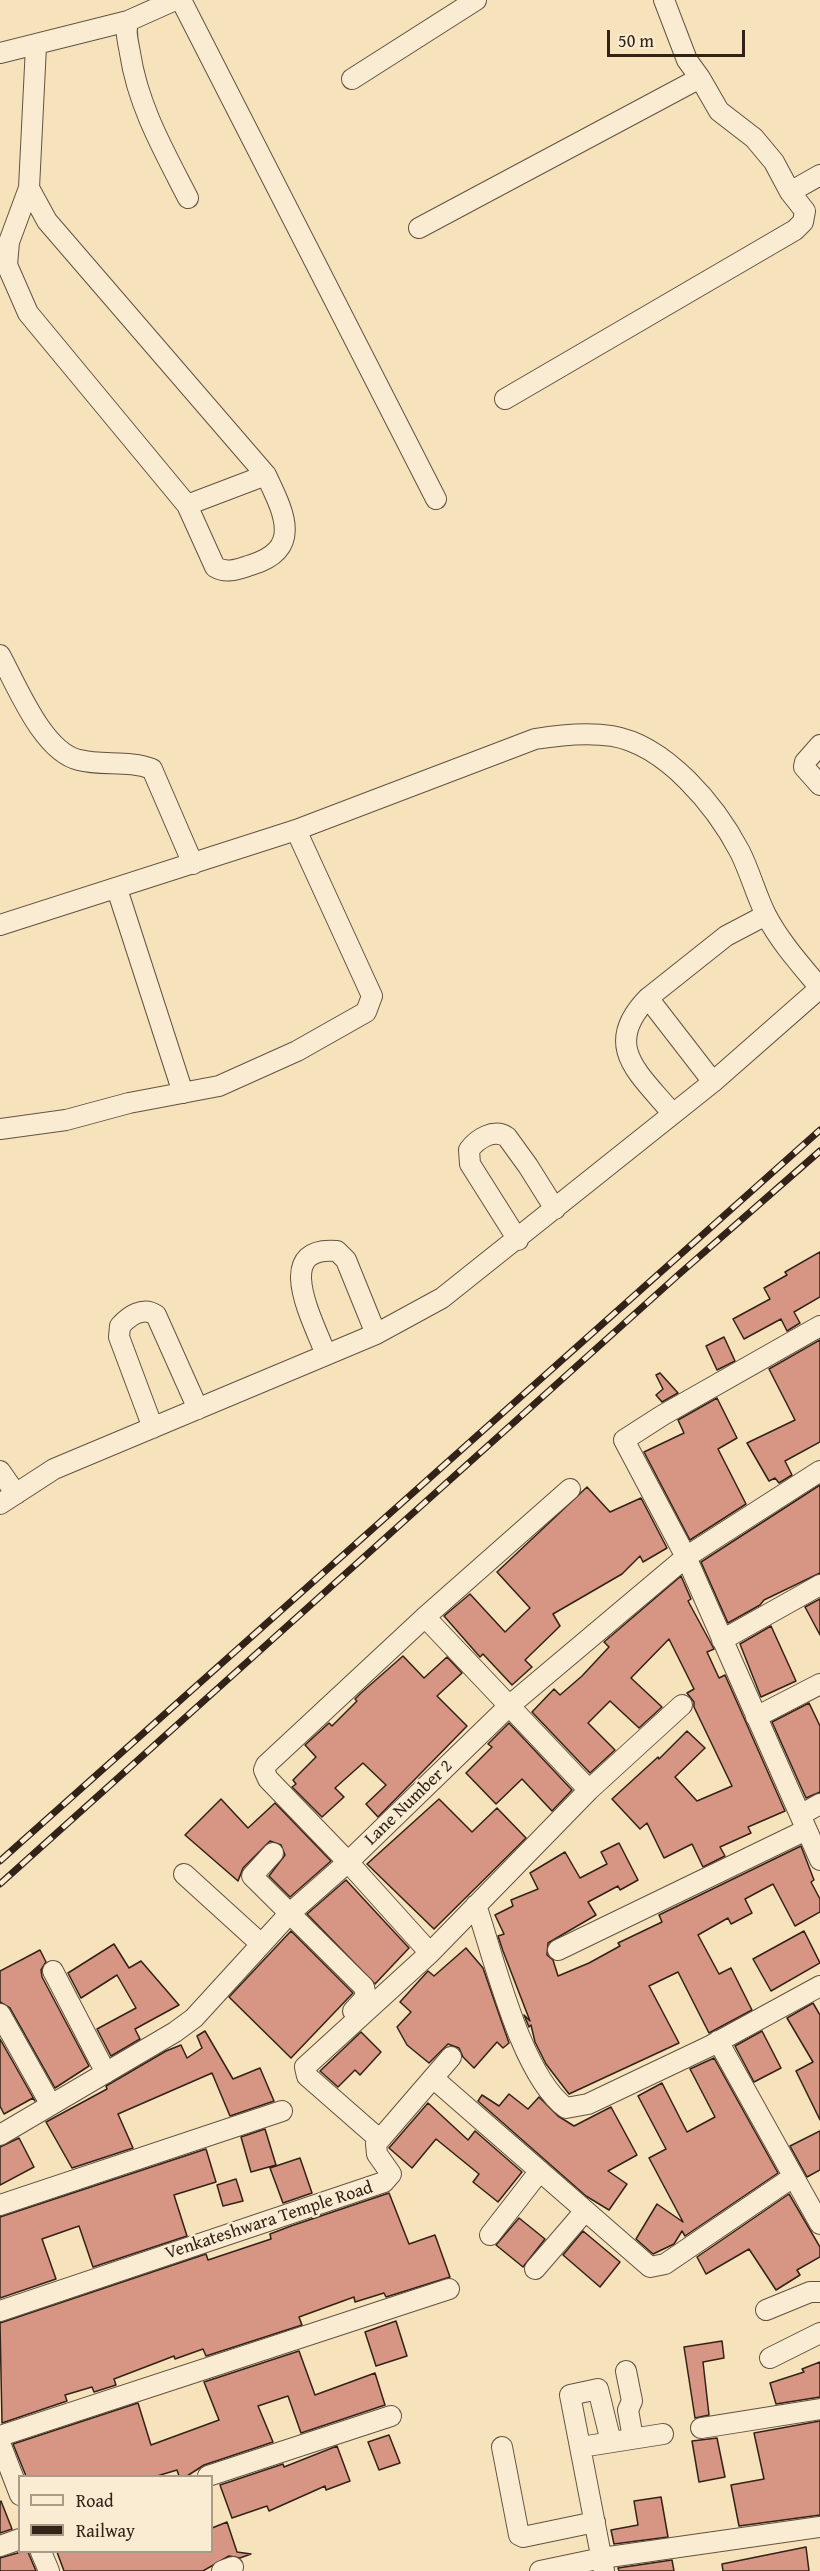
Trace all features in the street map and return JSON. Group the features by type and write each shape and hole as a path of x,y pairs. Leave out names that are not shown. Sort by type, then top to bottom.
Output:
{"street":[{"path":"0,53 36,46 128,21 175,0"},
{"path":"181,0 436,499"},
{"path":"352,79 476,0"},
{"path":"505,399 795,230 803,222 805,211 790,192 774,162 754,138 719,111 687,60 664,0"},
{"path":"128,21 125,32 134,80 142,104 188,198"},
{"path":"29,188 47,222 266,475 284,515 284,539 278,551 256,563 232,571 215,567 187,505 28,313 16,290 7,265 9,242 29,188 36,46"},
{"path":"419,228 700,78"},
{"path":"790,192 820,175"},
{"path":"187,505 266,475"},
{"path":"0,655 35,719 57,750 78,760 152,768 193,864"},
{"path":"0,925 296,830 535,739 573,735 612,736 632,742 674,768 708,801 741,853 766,915 793,956 820,988 713,1082 518,1240 442,1298 375,1334 54,1469 8,1499 0,1471"},
{"path":"820,745 805,762 804,767 820,784"},
{"path":"0,1129 66,1120 129,1103 219,1086 297,1051 356,1020 371,1006 372,996 296,830"},
{"path":"117,889 183,1093"},
{"path":"672,1113 626,1053 625,1037 629,1021 648,998 726,936 766,915"},
{"path":"648,998 713,1082"},
{"path":"518,1240 470,1164 469,1150 473,1145 490,1134 502,1134 507,1137 555,1209"},
{"path":"326,1355 301,1284 299,1270 304,1259 313,1254 324,1250 337,1251 346,1260 375,1334"},
{"path":"153,1428 119,1337 120,1326 135,1314 144,1311 156,1315 198,1408"},
{"path":"820,1326 663,1415 624,1440 686,1557 820,1860"},
{"name":"Lane Number 2","path":"0,2134 175,2032 194,2018 289,1914 348,1862 509,1706 686,1557 820,1471"},
{"path":"430,1953 348,1862 268,1779 264,1770 266,1765 425,1617 570,1489"},
{"path":"722,1640 820,1585"},
{"path":"425,1617 589,1790"},
{"path":"756,1717 820,1684"},
{"path":"451,2057 379,2139 307,2076 304,2070 430,1953 589,1790 682,1705"},
{"path":"558,1950 803,1822 820,1804"},
{"path":"273,1853 252,1876 367,1992 364,2000 308,2057"},
{"path":"184,1874 261,1944"},
{"path":"476,1905 526,2055 550,2093 566,2108 588,2104 718,2041 820,1986"},
{"path":"53,1971 106,2073"},
{"path":"0,2014 51,2105"},
{"path":"718,2041 820,2224"},
{"path":"433,2078 641,2261 651,2267 657,2267 794,2177"},
{"path":"0,2205 282,2111"},
{"name":"Venkateshwara Temple Road","path":"0,2311 384,2182 391,2174 375,2149 379,2139"},
{"path":"490,2235 539,2172"},
{"path":"535,2270 585,2211"},
{"path":"0,2436 449,2289"},
{"path":"766,2310 810,2292 820,2292"},
{"path":"770,2358 820,2333"},
{"path":"626,2371 632,2401 628,2410 633,2438"},
{"path":"603,2565 570,2394 598,2389 611,2442"},
{"path":"701,2428 820,2409"},
{"path":"211,2475 391,2416"},
{"path":"580,2447 663,2434"},
{"path":"0,2443 18,2490"},
{"path":"502,2447 519,2535 523,2537 596,2528"},
{"path":"540,2571 603,2565 820,2527"},
{"path":"0,2546 18,2540"},
{"path":"41,2553 49,2571"}],"building":[{"path":"820,1252 820,1297 794,1312 800,1323 787,1331 781,1319 744,1339 733,1319 770,1299 764,1288 787,1275 785,1272"},
{"path":"724,1337 735,1361 717,1370 706,1346"},
{"path":"820,1340 820,1442 785,1461 792,1475 779,1483 775,1478 769,1481 747,1443 795,1420 769,1369"},
{"path":"660,1373 678,1393 662,1402 656,1395 663,1389 656,1375"},
{"path":"717,1398 737,1438 718,1449 746,1504 690,1540 644,1452 684,1433 678,1420"},
{"path":"820,1485 820,1573 764,1600 760,1605 728,1623 701,1562"},
{"path":"587,1487 610,1512 641,1498 667,1548 643,1562 640,1556 622,1574 553,1614 560,1626 525,1660 532,1667 512,1685 483,1654 480,1657 444,1616 470,1594 505,1632 530,1608 497,1572"},
{"path":"681,1576 691,1599 688,1601 714,1649 707,1652 719,1678 725,1675 785,1811 748,1827 751,1833 720,1847 725,1856 703,1867 692,1844 664,1858 647,1823 640,1829 612,1799 658,1757 659,1759 687,1731 705,1748 675,1777 697,1801 732,1786 694,1707 694,1702 687,1693 694,1689 669,1639 631,1678 662,1707 639,1728 610,1701 588,1723 615,1750 590,1773 532,1712 554,1689 560,1695 582,1676 609,1647 604,1642"},
{"path":"820,1599 820,1635 805,1607"},
{"path":"771,1626 796,1681 761,1697 740,1644"},
{"path":"403,1656 424,1678 447,1657 462,1673 437,1696 467,1726 378,1817 366,1804 386,1785 363,1763 335,1788 344,1797 322,1817 292,1787 296,1784 293,1780 316,1757 305,1745 329,1723 332,1726 357,1701 355,1699 361,1693"},
{"path":"809,1703 820,1726 820,1792 806,1798 772,1722"},
{"path":"509,1723 572,1790 552,1811 522,1779 496,1804 466,1773 492,1747 488,1744"},
{"path":"221,1799 248,1828 275,1803 331,1861 290,1897 269,1876 285,1855 281,1845 270,1841 243,1868 238,1881 185,1835"},
{"path":"439,1799 472,1832 497,1808 526,1838 434,1929 367,1864"},
{"path":"619,1843 638,1880 620,1890 618,1886 588,1902 596,1915 548,1943 547,1955 553,1960 558,1976 589,1963 620,1946 618,1943 662,1922 659,1915 801,1846 814,1880 811,1882 820,1899 820,1912 795,1926 773,1884 745,1899 752,1913 731,1924 728,1918 698,1935 719,1974 731,1968 752,2010 709,2033 678,1972 649,1986 679,2043 569,2094 546,2064 535,2042 531,2025 529,2027 524,2015 530,2021 498,1936 504,1934 495,1915 513,1906 511,1900 538,1889 530,1873 565,1852 580,1878 607,1864 601,1852"},
{"path":"346,1880 409,1948 375,1984 307,1914"},
{"path":"291,1931 353,1993 291,2058 229,1997"},
{"path":"804,1931 820,1963 771,1991 753,1959"},
{"path":"114,1944 129,1968 141,1961 179,2005 135,2029 140,2039 111,2056 97,2029 136,2008 117,1975 81,1998 68,1973"},
{"path":"466,1948 483,1968 509,2043 503,2048 497,2042 474,2068 463,2057 459,2048 448,2044 429,2063 407,2045 397,2027 411,2012 400,2002 428,1971 434,1976"},
{"path":"40,1950 46,1962 41,1970 42,1977 89,2066 55,2088 10,2008 0,2002 0,1971"},
{"path":"813,2003 820,2015 820,2120 796,2071 813,2062 787,2018"},
{"path":"205,2031 233,2079 260,2068 274,2101 230,2116 212,2073 118,2114 133,2148 72,2168 46,2122 107,2089 106,2086 166,2051 181,2045 187,2058 202,2048 197,2036"},
{"path":"762,2031 781,2068 754,2082 735,2046"},
{"path":"361,2032 381,2052 360,2075 355,2070 338,2087 320,2071"},
{"path":"0,2039 35,2101 33,2098 4,2114 0,2106"},
{"path":"714,2058 778,2173 685,2236 682,2231 674,2244 653,2254 636,2239 657,2204 683,2222 649,2158 666,2149 638,2096 662,2083 687,2132 715,2117 690,2069"},
{"path":"509,2094 528,2109 539,2097 558,2116 574,2126 611,2107 637,2155 608,2171 627,2184 609,2210 586,2196 478,2101 482,2095 499,2106"},
{"path":"428,2103 468,2140 475,2131 522,2172 498,2202 473,2182 479,2174 436,2139 412,2168 389,2148"},
{"path":"265,2129 276,2165 251,2172 241,2137"},
{"path":"820,2131 820,2170 807,2177 790,2146"},
{"path":"19,2138 34,2167 0,2185 0,2147"},
{"path":"206,2149 216,2182 174,2195 187,2236 93,2267 79,2226 42,2239 56,2279 0,2298 0,2217"},
{"path":"300,2158 312,2193 283,2203 270,2168"},
{"path":"236,2179 243,2201 223,2206 217,2185"},
{"path":"389,2193 409,2244 435,2235 450,2277 386,2297 384,2293 355,2302 354,2297 299,2317 302,2325 206,2356 203,2349 175,2359 174,2356 114,2379 116,2385 94,2392 92,2387 65,2395 67,2401 2,2423 0,2323 206,2254 208,2260 271,2239 270,2234"},
{"path":"789,2194 820,2247 820,2257 797,2270 800,2275 776,2290 749,2249 706,2274 697,2257"},
{"path":"519,2218 545,2239 523,2267 496,2245"},
{"path":"583,2231 620,2262 600,2287 563,2255"},
{"path":"396,2321 407,2356 376,2366 365,2332"},
{"path":"722,2341 724,2358 703,2362 709,2415 695,2418 684,2347"},
{"path":"299,2351 315,2395 375,2373 385,2405 301,2433 288,2396 258,2406 273,2442 204,2465 189,2475 179,2475 177,2470 160,2475 26,2475 13,2444 138,2403 151,2445 219,2420 204,2382"},
{"path":"820,2362 820,2397 776,2404 770,2383 804,2372 802,2369"},
{"path":"820,2421 820,2515 739,2526 731,2485 764,2479 754,2433"},
{"path":"389,2435 400,2463 379,2470 368,2442"},
{"path":"717,2438 725,2477 699,2482 692,2441"},
{"path":"337,2446 350,2481 326,2490 325,2486 269,2511 267,2506 232,2518 220,2485 283,2464 284,2467"},
{"path":"661,2497 668,2537 614,2544 611,2530 638,2525 634,2501"},
{"path":"0,2502 12,2529 0,2533"},
{"path":"227,2522 237,2552 251,2554 240,2558 229,2556 203,2571 64,2571 57,2553 213,2553 213,2528"},
{"path":"806,2547 809,2571 723,2571 722,2564"},
{"path":"18,2553 28,2553 36,2571 0,2571 0,2558"},
{"path":"672,2560 674,2571 619,2571 618,2568"}],"railway":[{"path":"0,1861 820,1130"},
{"path":"0,1884 677,1276 820,1151"}]}
